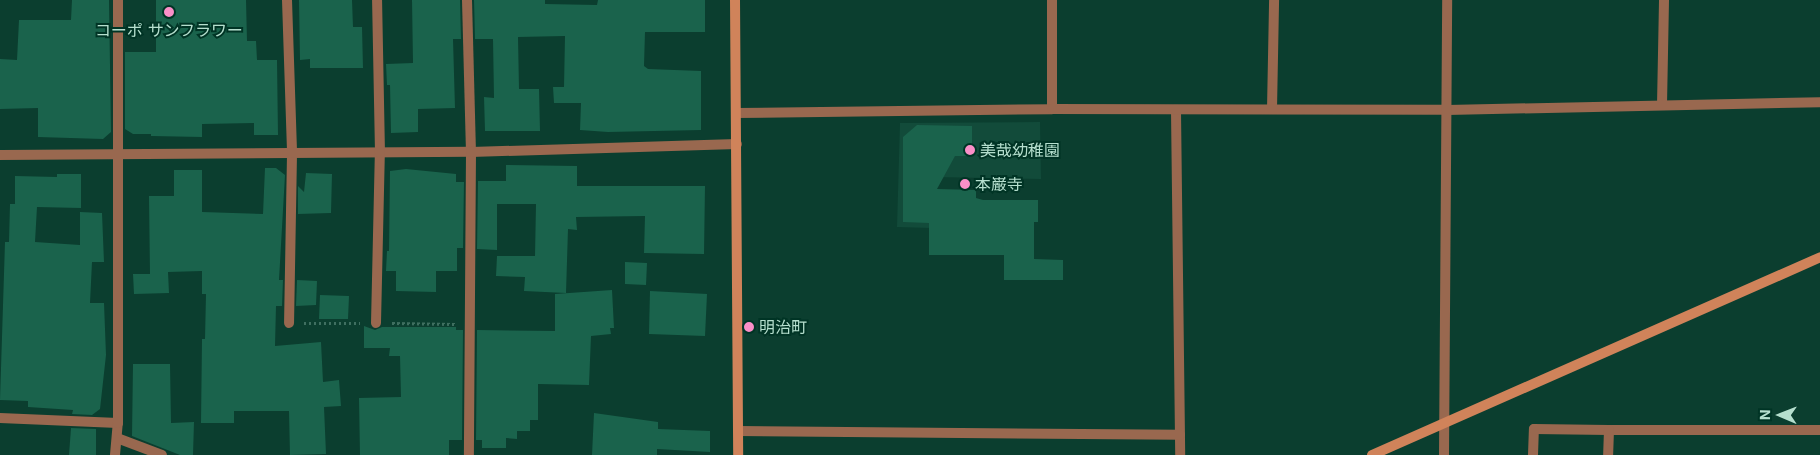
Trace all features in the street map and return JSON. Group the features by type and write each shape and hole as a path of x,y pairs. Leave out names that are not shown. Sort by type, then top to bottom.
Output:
{"street":[{"path":"115,455 118,423 118,0"},
{"path":"287,0 292,154 288,322"},
{"path":"376,323 380,153 377,0"},
{"path":"467,0 471,152 469,455"},
{"path":"735,0 738,455"},
{"path":"1052,0 1052,108"},
{"path":"1272,108 1274,0"},
{"path":"1444,455 1447,0"},
{"path":"1662,105 1664,0"},
{"path":"736,113 1052,108 1176,111 1272,108 1447,110 1820,102"},
{"path":"1176,111 1180,455"},
{"path":"0,155 118,156 471,152 737,144"},
{"path":"1372,455 1820,257"},
{"path":"0,418 118,423"},
{"path":"1534,455 1534,429 1820,430"},
{"path":"1608,455 1609,430"},
{"path":"738,431 1180,435"},
{"path":"117,438 162,455"}],"shaded area":[{"name":"美哉幼稚園","path":"1040,122 1041,179 932,177 931,228 897,227 900,123"}],"building":[{"path":"72,0 109,0 111,132 103,139 38,137 38,108 0,109 0,59 17,60 19,20 71,20"},
{"path":"156,0 246,0 247,41 256,41 257,60 277,60 278,135 254,135 254,123 202,124 202,137 151,136 151,134 133,134 125,129 125,52 156,52"},
{"path":"299,0 352,0 353,27 362,27 363,68 310,68 310,59 300,60"},
{"path":"412,0 460,0 461,39 453,39 455,108 418,109 418,132 391,133 390,85 387,85 386,64 413,63"},
{"path":"474,0 545,0 545,4 597,5 598,0 705,0 705,32 645,32 644,66 648,69 701,71 701,130 608,132 580,130 581,103 554,103 553,87 564,87 565,36 518,37 519,89 539,89 540,131 485,131 484,97 494,98 493,39 475,39"},
{"path":"917,125 972,126 972,156 955,156 937,189 976,190 976,198 983,200 1038,200 1038,222 1034,222 1034,259 1063,260 1063,280 1004,280 1004,255 929,255 929,223 903,222 903,137"},
{"path":"506,165 577,166 577,186 705,186 704,254 644,253 645,216 576,217 577,230 568,229 566,293 524,291 525,277 496,276 497,256 535,256 536,204 497,204 497,250 477,249 478,181 506,181"},
{"path":"265,168 276,168 285,175 279,280 283,280 282,306 276,306 275,346 321,342 323,382 339,380 341,406 324,407 326,454 290,455 289,411 234,411 234,423 201,423 202,339 205,339 206,294 202,294 202,271 168,272 169,293 134,294 133,274 150,274 149,196 174,196 174,170 202,170 202,212 263,214"},
{"path":"406,169 456,174 456,182 464,182 463,248 457,248 457,271 436,271 436,292 396,291 396,271 386,271 387,251 389,251 390,171"},
{"path":"306,173 332,174 331,213 298,214 298,186 304,192"},
{"path":"57,174 81,174 81,208 37,207 35,242 80,245 80,212 102,213 104,262 92,262 90,303 104,303 106,355 100,409 92,415 72,414 73,410 28,407 28,401 0,400 5,242 9,242 10,204 15,204 15,176 57,177"},
{"path":"625,262 647,263 646,285 625,284"},
{"path":"297,280 317,281 316,305 296,306"},
{"path":"612,290 614,328 610,328 611,334 591,336 589,385 538,384 538,420 530,420 530,431 517,431 517,439 506,438 506,448 482,448 482,440 476,440 477,330 555,331 555,294"},
{"path":"650,291 707,294 705,336 649,334"},
{"path":"320,295 349,296 348,319 319,319"},
{"path":"364,326 375,330 382,327 456,327 456,330 463,330 462,440 449,440 449,455 360,455 359,398 401,397 400,356 389,356 390,348 364,348"},
{"path":"133,364 170,364 171,423 194,422 193,455 180,455 132,436"},
{"path":"594,413 658,422 658,429 710,431 710,452 657,449 657,455 592,455"},
{"path":"71,428 96,429 96,455 69,455"}],"place":[{"name":"コーポ サンフラワー","path":"169,12"},
{"name":"美哉幼稚園","path":"970,150"},
{"name":"本巌寺","path":"965,184"},
{"name":"明治町","path":"749,327"}]}
